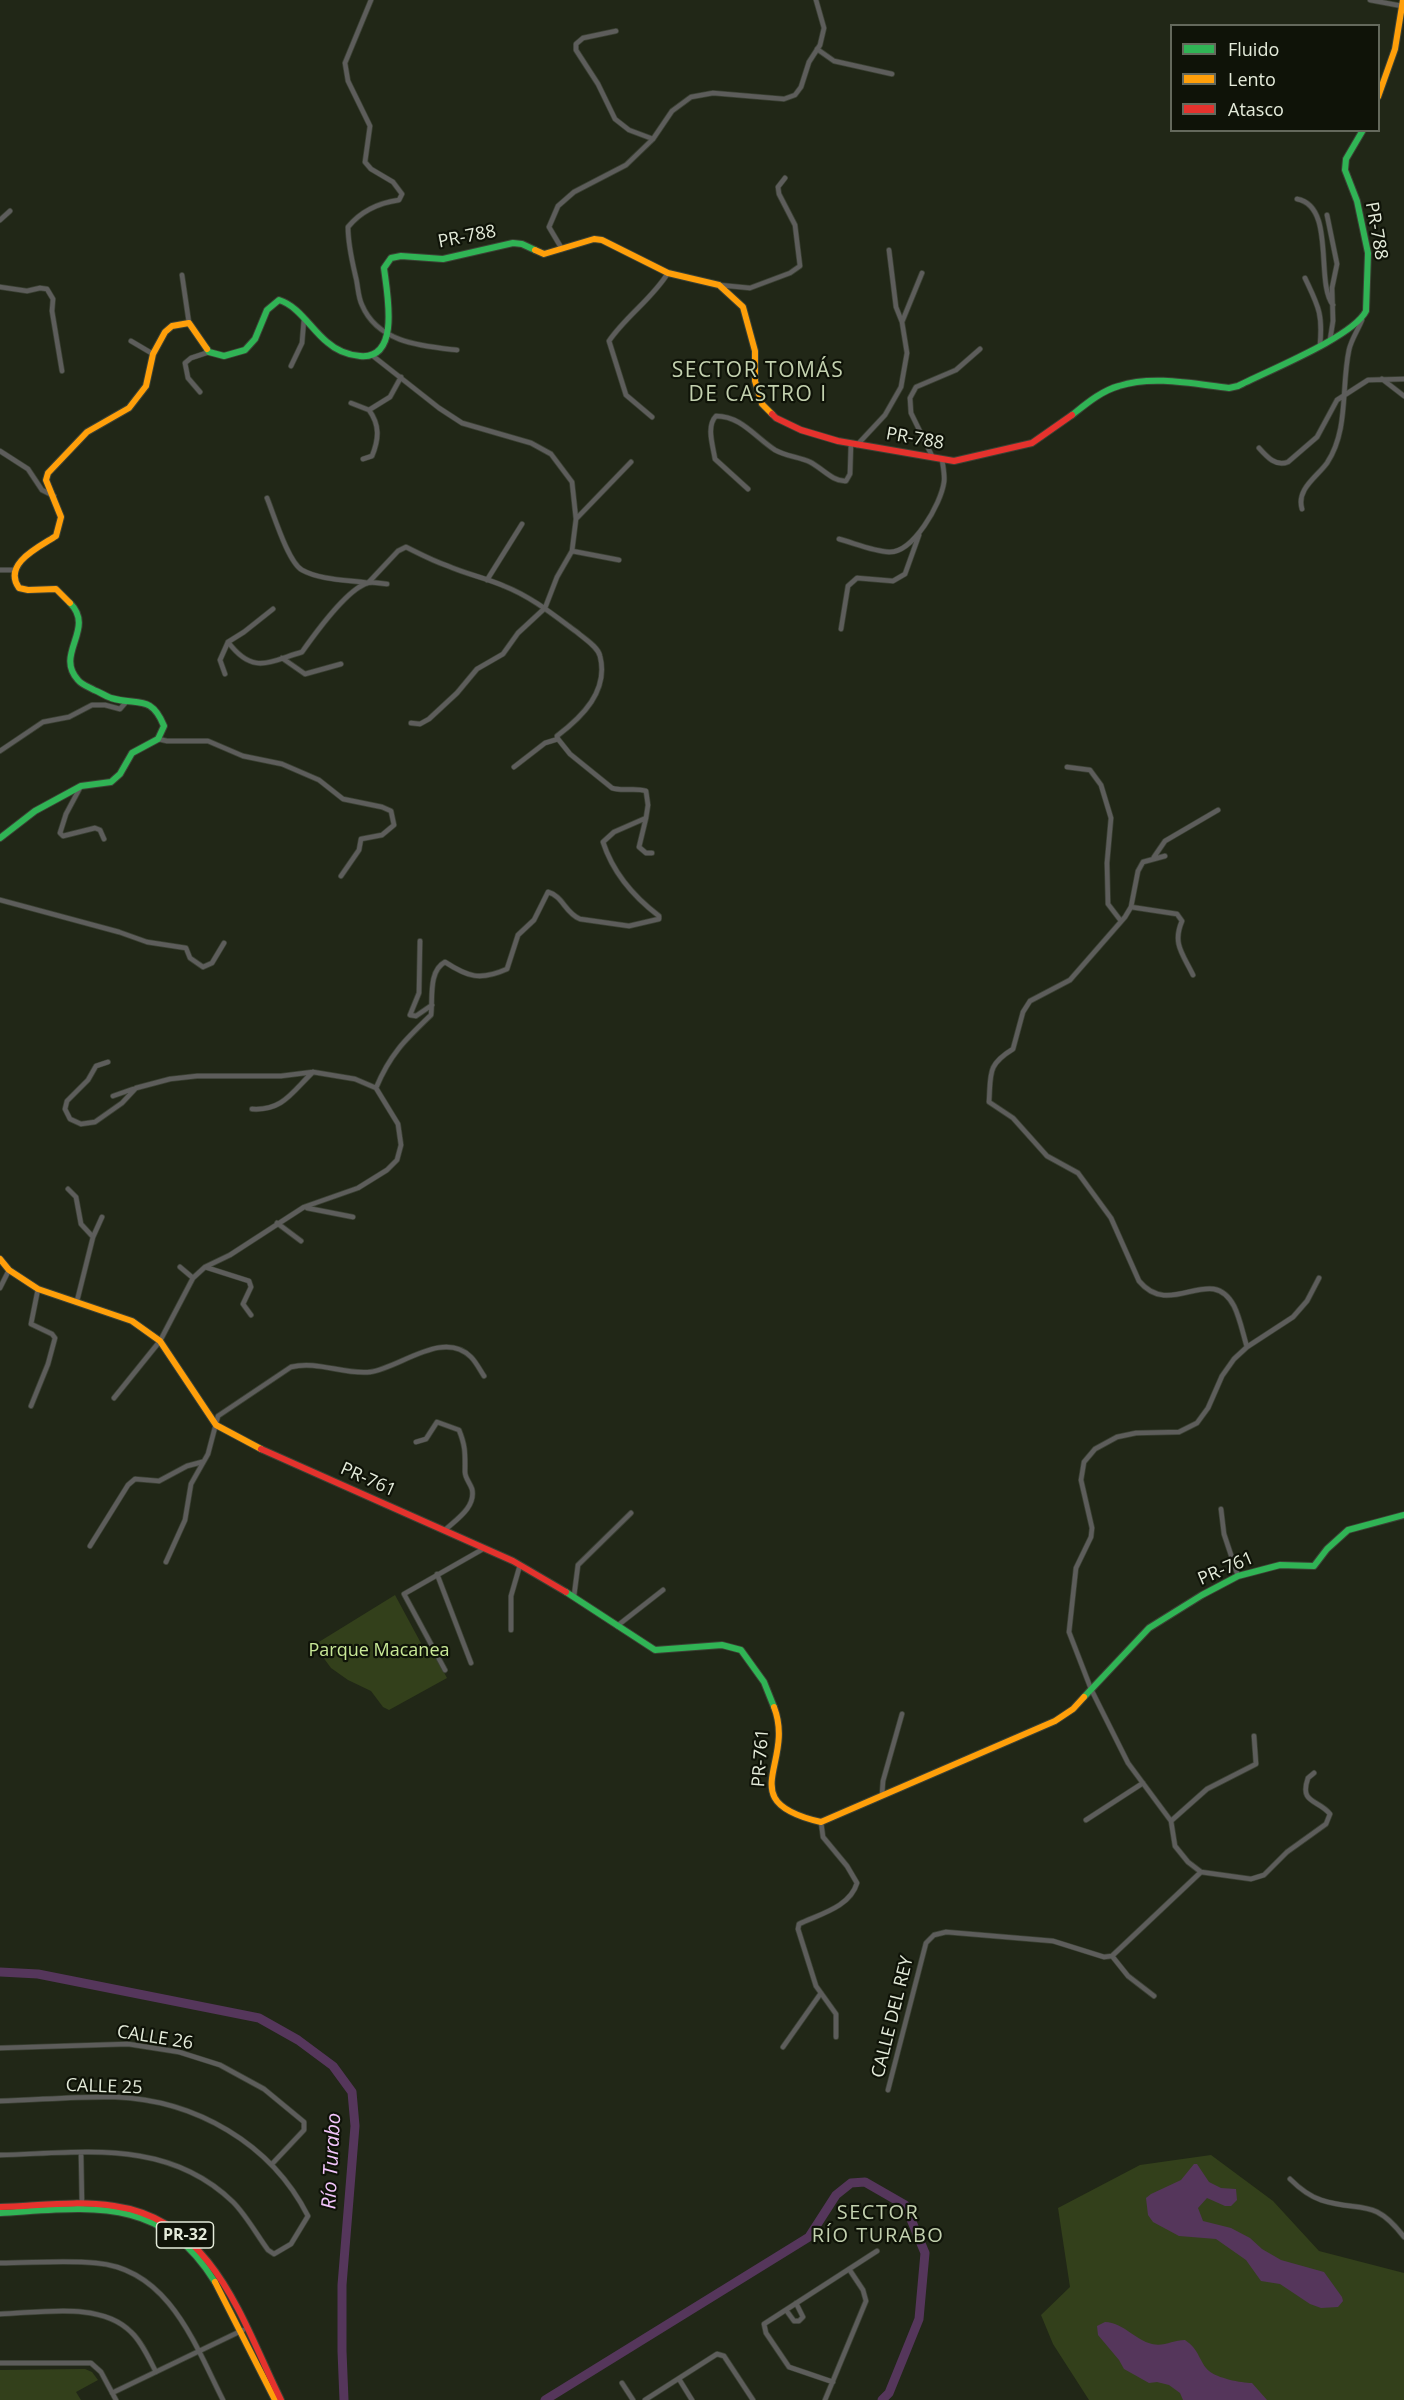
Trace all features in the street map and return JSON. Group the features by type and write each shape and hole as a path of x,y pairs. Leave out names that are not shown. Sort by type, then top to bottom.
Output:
{"street":[{"path":"371,0 345,63 348,81 370,126 365,162 370,169 393,182 402,194 399,200 382,202 356,217 348,227 348,245 362,305 374,323 386,333 414,345 457,350"},
{"path":"562,249 549,226 558,206 574,192 626,165 653,139 672,111 691,97 713,93 784,99 795,95 801,87 809,62 818,49 824,28 816,0"},
{"path":"1370,0 1403,8 1396,49 1380,92"},
{"path":"616,31 583,38 576,44 576,50 598,84 615,119 629,130 653,139"},
{"path":"818,49 834,61 892,74"},
{"name":"PR-788","path":"374,356 383,347 386,333 388,305 384,268 392,258 401,256 443,259 513,243 522,244 544,254 594,239 602,240 668,273 719,285 743,307 755,351 755,381 762,404 776,418 801,430 854,444 954,461 978,458 1032,443 1103,392 1120,385 1162,381 1238,386 1330,340 1362,319 1366,311 1368,253 1357,201 1345,170 1346,159 1362,132"},
{"path":"719,285 750,288 790,273 800,266 795,225 779,194 778,187 785,178"},
{"path":"1297,199 1310,206 1318,220 1327,290 1333,306"},
{"path":"0,220 10,211"},
{"path":"1327,215 1337,264 1332,288 1333,321 1330,340"},
{"path":"748,489 715,459 711,430 712,418 728,416 736,420 777,451 810,462 840,482 846,481 850,474 854,444 885,415 901,387 907,353 902,322 896,307 889,250"},
{"path":"652,417 626,395 609,341 619,326 659,287 668,273"},
{"path":"902,322 922,273"},
{"path":"182,275 189,322 210,352"},
{"path":"1305,278 1323,322 1320,345"},
{"path":"0,287 27,291 40,288 47,290 53,299 52,311 62,371"},
{"path":"200,392 188,378 185,363 191,358 210,352 224,356 245,350 255,339 267,309 279,300 289,303 335,349 358,357 374,356 439,408 462,423 531,443 551,454 572,482 576,519 572,551 557,578 545,608 518,633 503,654 477,669 457,693 429,719 420,724 411,723"},
{"path":"291,366 302,343 304,319"},
{"path":"1302,509 1300,503 1307,483 1325,465 1335,449 1346,395 1349,349 1362,319"},
{"path":"0,838 35,811 81,786 111,782 120,774 132,753 158,739 164,726 158,711 147,703 111,698 79,682 72,671 69,658 80,628 76,609 56,589 19,588 14,581 14,570 24,557 56,536 61,517 46,480 48,473 87,432 129,408 146,386 153,354 165,332 172,327 189,322"},
{"path":"131,341 153,354"},
{"path":"932,456 911,413 910,398 916,387 956,369 980,349"},
{"path":"369,410 390,397 401,377"},
{"path":"1381,378 1404,396"},
{"path":"1259,448 1272,461 1284,464 1317,437 1337,400 1368,380 1404,379"},
{"path":"351,403 369,410 377,422 377,443 372,456 363,459"},
{"path":"0,451 28,469 42,490 54,496"},
{"path":"842,629 848,586 857,578 893,580 905,574 919,534 941,497 945,480 942,459"},
{"path":"576,519 631,462"},
{"path":"267,498 290,553 301,570 324,576 387,584"},
{"path":"487,580 522,524"},
{"path":"838,539 889,552 902,549 919,534"},
{"path":"228,642 238,656 249,663 259,664 303,652 324,620 338,609 347,597 368,583 398,551 406,547 447,566 506,586 545,608 590,643 600,654 600,679 594,700 582,717 557,736 558,739"},
{"path":"572,551 619,560"},
{"path":"0,570 14,570"},
{"path":"225,674 220,660 228,642 273,609"},
{"path":"282,658 305,674 341,664"},
{"path":"0,751 43,722 69,717 92,705 105,705 120,709 127,701"},
{"path":"158,739 208,741 243,756 282,764 319,780 343,799 391,811 394,825 382,835 361,839 359,850 341,876"},
{"path":"514,767 545,743 558,739"},
{"path":"558,739 570,754 612,788 620,791 636,788 646,791 648,805 639,847 646,853 652,853"},
{"path":"1067,767 1090,770 1101,785 1111,818 1107,863 1108,904 1121,921"},
{"path":"81,786 66,814 60,833 63,836 83,829 95,828 100,830 104,839"},
{"path":"1155,857 1165,841 1218,810"},
{"path":"376,1088 385,1065 405,1040 430,1015 434,976 440,964 445,962 461,973 476,977 491,976 507,969 518,935 534,920 548,892 557,894 572,916 580,919 630,926 658,919 659,916 641,903 622,879 608,856 603,842 614,832 646,818"},
{"path":"1165,856 1143,862 1138,871 1131,907 1070,980 1030,1001 1023,1012 1014,1049 998,1058 992,1070 989,1102 1013,1118 1047,1156 1078,1173 1111,1218 1145,1288 1154,1293 1174,1297 1207,1287 1224,1292 1234,1306 1247,1347"},
{"path":"0,900 119,932 147,942 186,948 190,958 203,967 212,963 224,943"},
{"path":"1131,907 1177,914 1182,921 1176,934 1177,941 1193,975"},
{"path":"420,941 419,993 410,1015 416,1016 432,1005"},
{"path":"108,1062 96,1066 88,1080 67,1101 65,1109 70,1119 81,1124 95,1122 122,1102 136,1088"},
{"path":"252,1109 265,1110 278,1106 313,1072"},
{"path":"113,1096 170,1079 197,1076 281,1076 313,1072 355,1079 376,1088 398,1124 401,1145 397,1160 387,1170 358,1188 304,1207 230,1255 205,1267 193,1278 160,1341 114,1398"},
{"path":"68,1190 76,1197 81,1224 93,1237"},
{"path":"304,1207 353,1217"},
{"path":"77,1301 93,1237 102,1217"},
{"path":"277,1223 301,1240"},
{"name":"PR-761","path":"0,1259 9,1270 38,1289 132,1322 160,1341 216,1425 262,1450 520,1565 574,1596 655,1650 722,1645 741,1650 764,1682 779,1720 780,1740 772,1776 773,1796 777,1803 795,1816 820,1822 1055,1721 1073,1709 1149,1628 1238,1576 1280,1565 1314,1566 1348,1530 1404,1515"},
{"path":"180,1266 193,1278"},
{"path":"205,1267 249,1281 250,1287 243,1304 251,1315"},
{"path":"0,1288 9,1270"},
{"path":"1314,1773 1308,1778 1305,1793 1309,1800 1330,1814 1326,1824 1287,1852 1264,1875 1251,1879 1201,1872 1188,1862 1175,1846 1171,1821 1128,1763 1091,1689 1069,1632 1076,1568 1091,1537 1092,1528 1081,1480 1084,1462 1095,1449 1117,1437 1136,1433 1179,1432 1197,1423 1208,1408 1222,1376 1234,1359 1247,1347 1293,1317 1307,1301 1319,1278"},
{"path":"31,1407 48,1364 55,1338 52,1334 31,1324 38,1289"},
{"path":"166,1562 185,1520 190,1484 208,1454 218,1416 291,1367 299,1365 369,1372 422,1352 440,1348 455,1348 470,1356 484,1376"},
{"path":"416,1442 426,1439 437,1422 459,1430 463,1440 467,1460 464,1474 471,1487 473,1499 467,1510 445,1530"},
{"path":"90,1546 128,1485 135,1479 159,1481 188,1466 202,1462"},
{"path":"1221,1509 1224,1534 1238,1576"},
{"path":"574,1596 578,1565 631,1513"},
{"path":"445,1670 404,1594 483,1549"},
{"path":"511,1630 511,1596 520,1565"},
{"path":"437,1574 471,1663"},
{"path":"617,1626 663,1590"},
{"path":"882,1795 883,1781 902,1714"},
{"path":"1171,1821 1207,1789 1256,1764 1254,1737"},
{"path":"1086,1820 1143,1783"},
{"path":"820,1822 823,1838 847,1866 857,1884 853,1895 842,1904 800,1924 798,1929 812,1974 821,1993 836,2014 836,2037"},
{"path":"1154,1996 1128,1976 1112,1956 1201,1872"},
{"name":"CALLE DEL REY","path":"888,2090 926,1943 934,1935 946,1932 1053,1941 1104,1957 1112,1956"},
{"path":"783,2047 821,1993"},
{"name":"CALLE 26","path":"0,2048 128,2044 180,2052 220,2065 264,2089 304,2122 304,2130 272,2164"},
{"name":"CALLE 25","path":"0,2101 115,2097 164,2103 221,2125 249,2144 272,2164 298,2196 308,2216 291,2244 274,2254 261,2241 233,2202 193,2172 146,2156 120,2152 81,2153"},
{"path":"0,2155 81,2153 82,2208"},
{"path":"1290,2179 1305,2192 1321,2200 1363,2206 1373,2210 1389,2220 1404,2237"},
{"name":"PR-32","path":"0,2212 112,2205 139,2211 168,2223 184,2234 216,2270 275,2400"},
{"name":"PR-32","path":"0,2207 82,2208"},
{"path":"833,2382 789,2367 766,2333 764,2324 877,2251"},
{"path":"0,2264 98,2263 129,2272 160,2292 181,2316 223,2400"},
{"path":"825,2400 866,2301 863,2290 849,2269"},
{"path":"786,2310 794,2321 799,2321 803,2317 796,2303"},
{"path":"0,2314 84,2312 101,2314 118,2321 133,2333 156,2372"},
{"path":"112,2393 243,2330"},
{"name":"PR-32","path":"243,2330 281,2400"},
{"path":"645,2400 717,2354 724,2356 753,2400"},
{"path":"0,2363 91,2363 101,2372 116,2400"},
{"path":"678,2379 692,2400"},
{"path":"622,2383 633,2400"}],"green space":[{"name":"Parque Macanea","path":"395,1595 429,1658 435,1656 447,1678 389,1710 383,1707 371,1691 348,1680 331,1668 314,1645"},
{"path":"1211,2155 1273,2201 1319,2251 1404,2273 1404,2400 1089,2400 1053,2344 1041,2315 1070,2287 1058,2208 1140,2165"},
{"path":"85,2369 92,2372 98,2380 76,2392 81,2400 0,2400 0,2370"}],"shaded area":[{"path":"1194,2164 1197,2164 1209,2182 1221,2188 1236,2189 1237,2200 1231,2206 1225,2206 1207,2198 1198,2208 1203,2221 1231,2228 1250,2238 1262,2249 1281,2260 1324,2272 1342,2297 1343,2301 1338,2307 1321,2308 1310,2304 1280,2284 1261,2281 1246,2260 1216,2239 1179,2236 1153,2222 1148,2215 1146,2198 1181,2180"},
{"path":"1105,2322 1118,2325 1152,2344 1161,2345 1185,2340 1194,2348 1209,2371 1229,2380 1252,2383 1267,2400 1183,2400 1180,2393 1169,2385 1149,2383 1124,2369 1098,2335 1097,2326"}],"waterway":[{"name":"Río Turabo","path":"0,1972 38,1974 259,2018 298,2040 333,2066 352,2092 355,2126 342,2285 344,2400"},
{"name":"Río Turabo","path":"545,2400 809,2237 836,2195 851,2183 865,2182 905,2205 925,2253 919,2319 889,2393 882,2400"}],"traffic: fast":[{"path":"1072,415 1106,391 1132,383 1160,381 1229,388 1238,386 1327,342 1345,332 1358,321 1366,311 1368,253 1357,201 1345,170 1346,159 1362,132"},
{"path":"207,349 209,352 224,356 245,350 255,339 267,310 279,300 293,307 321,337 342,352 360,356 373,354 381,347 386,337 389,308 384,268 391,258 401,256 443,259 513,243 535,250"},
{"path":"0,838 35,811 81,786 111,782 120,774 132,753 158,739 164,726 149,705 111,698 78,680 70,661 79,622 77,613 70,603"},
{"path":"1084,1697 1149,1628 1202,1595 1238,1576 1280,1565 1314,1566 1327,1549 1348,1530 1404,1515"},
{"path":"566,1592 655,1650 722,1645 741,1650 764,1682 774,1707"},
{"path":"0,2213 93,2209 147,2220 171,2233 194,2254 215,2282"}],"traffic: slow":[{"path":"1380,91 1395,49 1403,0"},
{"path":"535,250 544,254 594,239 602,240 668,273 719,285 743,307 755,351 755,381 762,404 772,414"},
{"path":"70,603 56,589 19,588 15,579 15,571 25,557 56,536 61,517 46,480 48,473 87,432 129,408 146,386 153,354 165,332 172,326 189,323 207,349"},
{"path":"0,1259 9,1270 38,1289 132,1321 160,1341 216,1425 261,1449"},
{"path":"774,1707 779,1727 772,1791 779,1803 794,1813 821,1822 1055,1721 1073,1709 1084,1697"},
{"path":"215,2282 275,2400"}],"traffic: jam":[{"path":"772,414 801,430 838,441 954,461 1032,443 1072,415"},
{"path":"261,1449 513,1561 566,1592"},
{"path":"0,2207 71,2203 100,2204 148,2215 177,2231 201,2253 220,2279 253,2338 281,2400"}],"district":[{"name":"SECTOR TOMÁS DE CASTRO I","path":"758,383"},
{"name":"SECTOR RÍO TURABO","path":"878,2224"}]}
